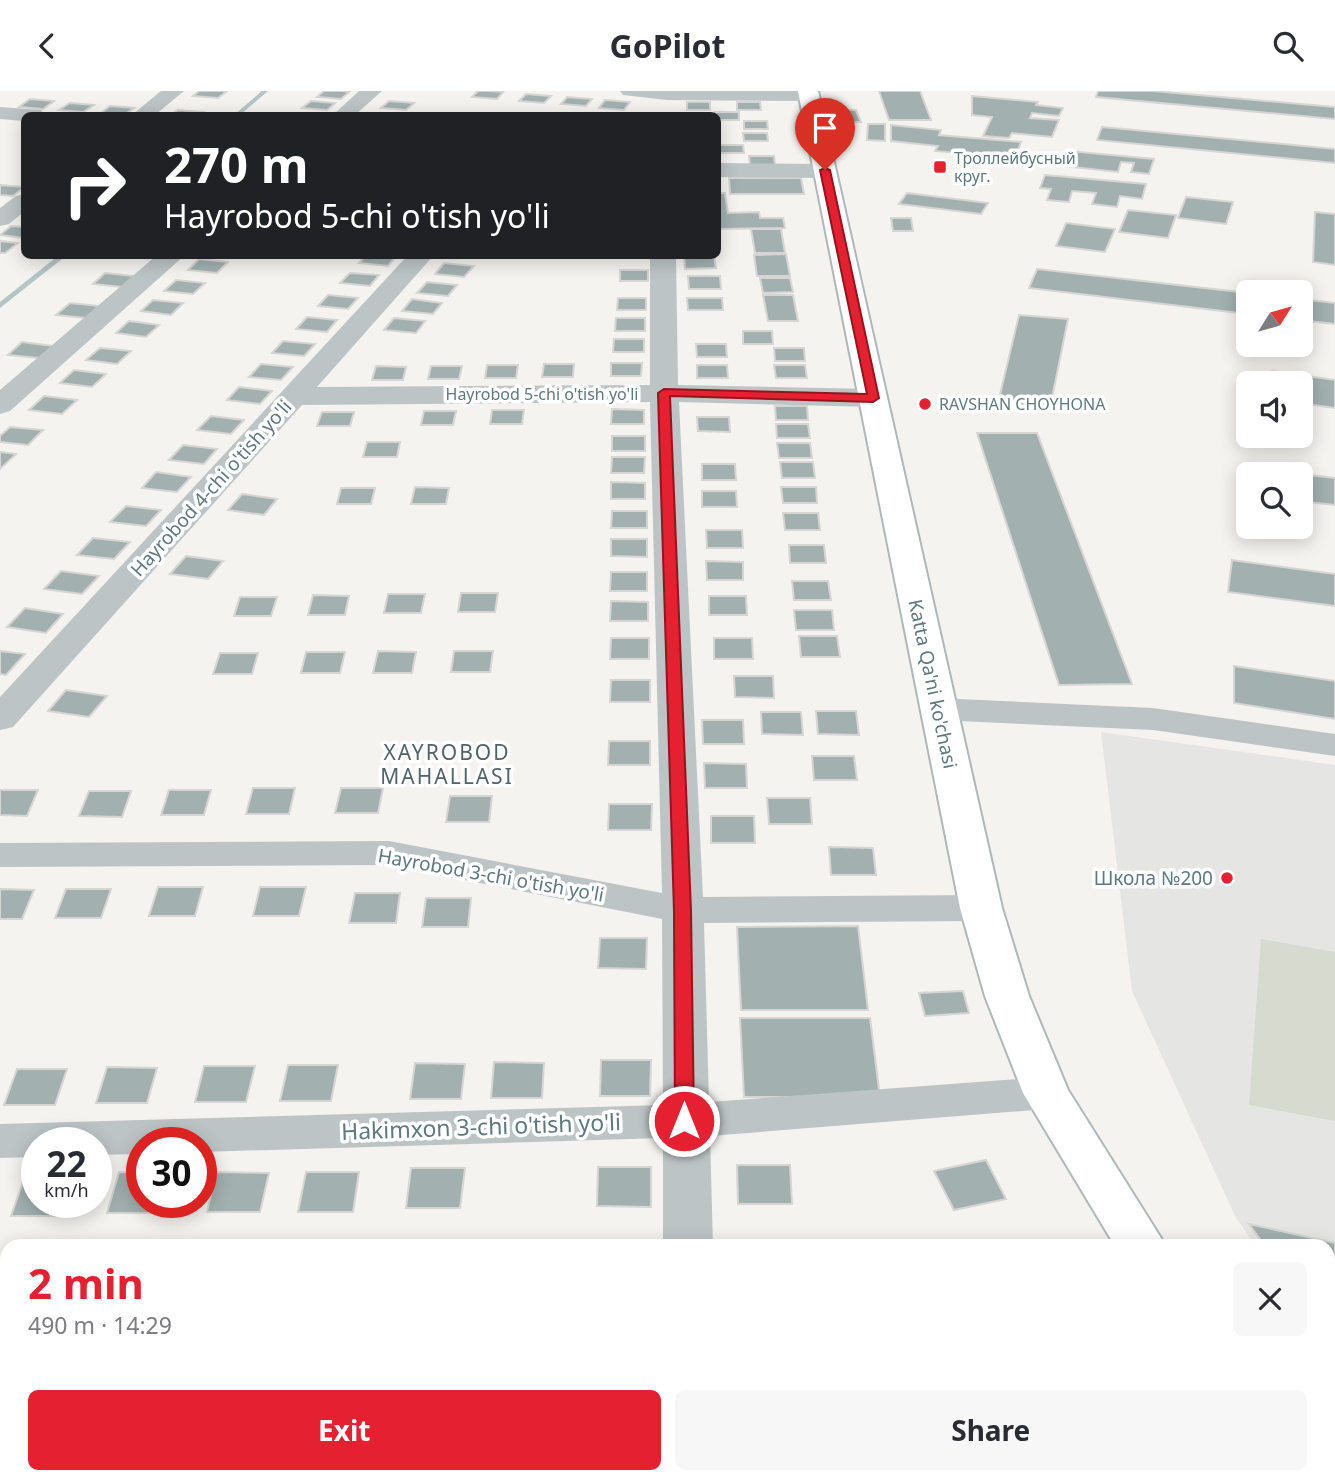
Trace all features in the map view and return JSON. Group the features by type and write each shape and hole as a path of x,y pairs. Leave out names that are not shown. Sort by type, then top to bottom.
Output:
{"main road":[{"name":"Katta Qa'ni ko'chasi","path":"809,93 981,908 1007,996 1046,1093 1137,1239"}],"street":[{"path":"146,112 174,91"},
{"path":"347,112 372,91"},
{"path":"630,91 667,100 809,93"},
{"path":"0,113 21,114"},
{"path":"721,170 825,170"},
{"path":"0,219 21,203"},
{"path":"0,405 168,259"},
{"name":"Hayrobod 4-chi o'tish yo'li","path":"0,719 418,259"},
{"path":"663,259 664,393 682,911 688,1239"},
{"name":"Hayrobod 5-chi o'tish yo'li","path":"295,396 664,393 873,398"},
{"path":"939,709 1153,719 1335,745"},
{"name":"Hayrobod 3-chi o'tish yo'li","path":"0,855 389,853 682,911 981,908"},
{"name":"Hakimxon 3-chi o'tish yo'li","path":"0,1142 684,1121 1046,1093"}],"shaded area":[{"name":"Школа №200","path":"1101,732 1335,765 1335,1239 1251,1239 1236,1218 1132,991"},
{"path":"1261,939 1335,952 1335,1121 1249,1105"}],"building":[{"path":"199,91 227,91 218,98 193,96"},
{"path":"324,91 349,92 341,99 317,97"},
{"path":"478,91 503,92 497,99 472,97"},
{"path":"879,91 920,91 931,120 889,120"},
{"path":"1098,91 1153,91 1335,107 1335,119 1096,97"},
{"path":"526,94 551,96 544,103 519,101"},
{"path":"972,96 1038,102 1036,105 1063,108 1059,116 1032,113 1030,118 1059,120 1052,137 1012,133 1009,138 983,136 992,117 972,115"},
{"path":"567,97 592,99 586,106 561,104"},
{"path":"30,99 54,101 43,109 19,107"},
{"path":"605,100 630,102 624,110 599,108"},
{"path":"311,101 335,103 327,110 302,108"},
{"path":"389,101 414,103 406,110 381,108"},
{"path":"687,102 710,102 710,110 687,110"},
{"path":"737,102 760,102 761,110 737,110"},
{"path":"70,103 94,105 83,112 59,110"},
{"path":"110,106 134,108 128,112 102,112"},
{"path":"841,110 856,110 861,122 845,122"},
{"path":"721,112 739,112 739,120 721,120"},
{"path":"744,121 767,121 768,129 744,129"},
{"path":"868,124 885,124 885,141 867,140"},
{"path":"891,125 941,130 939,135 1021,142 1015,158 935,151 938,146 891,141"},
{"path":"1102,127 1335,149 1335,163 1097,140"},
{"path":"743,133 767,133 768,141 744,141"},
{"path":"721,145 743,145 744,153 721,153"},
{"path":"1069,151 1154,159 1149,174 1131,172 1134,163 1121,162 1118,172 1063,166"},
{"path":"749,156 774,156 775,165 750,165"},
{"path":"1045,175 1146,184 1142,199 1120,196 1117,207 1092,204 1096,193 1072,191 1069,202 1047,200 1051,189 1040,188"},
{"path":"729,178 801,178 804,194 730,194"},
{"path":"0,185 21,187 13,196 0,195"},
{"path":"721,193 725,193 728,213 759,212 760,218 783,218 785,228 721,229"},
{"path":"907,193 988,203 981,214 899,204"},
{"path":"1186,197 1233,202 1226,224 1178,218"},
{"path":"1128,210 1176,215 1168,238 1119,232"},
{"path":"1315,212 1335,214 1335,265 1313,262"},
{"path":"891,218 911,218 913,231 893,231"},
{"path":"1066,223 1115,229 1105,252 1056,246"},
{"path":"11,226 21,227 21,238 0,235"},
{"path":"751,229 781,229 785,253 755,253"},
{"path":"0,241 18,243 5,253 0,253"},
{"path":"786,254 790,276 757,276 754,255"},
{"path":"199,259 228,262 217,273 188,270"},
{"path":"362,259 394,259 388,266 359,263"},
{"path":"684,259 714,259 716,268 685,269"},
{"path":"444,263 474,266 464,277 435,274"},
{"path":"1037,269 1236,292 1236,313 1029,288"},
{"path":"620,270 648,270 648,281 620,281"},
{"path":"105,273 134,276 122,287 93,284"},
{"path":"350,273 379,275 370,286 340,283"},
{"path":"688,276 720,276 721,289 689,289"},
{"path":"760,278 790,278 793,292 763,293"},
{"path":"176,280 205,283 193,294 164,291"},
{"path":"427,282 457,285 448,296 417,293"},
{"path":"328,295 358,298 348,309 318,306"},
{"path":"763,295 793,295 798,321 768,321"},
{"path":"618,298 646,298 646,310 617,310"},
{"path":"687,298 722,298 723,310 688,310"},
{"path":"412,299 442,303 433,314 402,311"},
{"path":"153,300 183,303 171,315 141,311"},
{"path":"1313,300 1335,303 1335,324 1313,321"},
{"path":"70,303 99,306 86,318 56,315"},
{"path":"1019,315 1068,319 1050,408 998,403"},
{"path":"307,317 337,320 327,332 296,329"},
{"path":"394,318 425,321 416,333 384,330"},
{"path":"616,318 645,318 645,331 615,331"},
{"path":"129,321 159,325 146,337 116,333"},
{"path":"743,331 772,331 773,344 743,344"},
{"path":"614,339 644,339 644,352 613,352"},
{"path":"283,341 315,344 304,356 272,353"},
{"path":"22,342 53,346 39,358 8,355"},
{"path":"696,344 726,344 727,357 697,357"},
{"path":"100,348 131,351 117,364 86,360"},
{"path":"774,348 804,348 805,361 775,361"},
{"path":"611,363 642,363 641,376 611,376"},
{"path":"261,364 293,367 281,380 249,377"},
{"path":"544,364 574,364 573,377 542,377"},
{"path":"487,365 518,365 516,378 485,378"},
{"path":"697,365 727,365 728,378 697,378"},
{"path":"774,365 805,365 807,378 776,378"},
{"path":"376,366 406,367 403,380 372,380"},
{"path":"431,366 462,366 459,379 428,379"},
{"path":"74,370 106,374 92,387 60,383"},
{"path":"1313,377 1335,380 1335,408 1313,405"},
{"path":"239,387 272,391 260,404 227,400"},
{"path":"44,396 77,400 62,414 29,410"},
{"path":"775,406 807,406 808,420 776,420"},
{"path":"612,409 644,410 644,424 611,424"},
{"path":"492,410 524,410 522,424 490,424"},
{"path":"424,411 456,411 453,425 421,425"},
{"path":"322,412 354,412 350,426 317,426"},
{"path":"211,416 244,420 231,434 197,430"},
{"path":"697,417 729,417 730,432 698,431"},
{"path":"776,424 808,424 810,438 777,438"},
{"path":"10,427 43,430 28,445 0,442 0,436"},
{"path":"977,433 1037,433 1132,684 1059,685"},
{"path":"612,436 645,436 645,451 612,451"},
{"path":"367,442 400,442 397,457 363,457"},
{"path":"777,443 810,443 812,458 779,458"},
{"path":"183,445 217,449 204,464 169,460"},
{"path":"0,452 16,454 0,469"},
{"path":"612,457 645,457 644,473 611,473"},
{"path":"780,462 813,462 815,478 782,478"},
{"path":"702,464 735,464 736,480 702,480"},
{"path":"156,472 191,477 177,492 142,488"},
{"path":"1313,475 1335,478 1335,505 1313,502"},
{"path":"611,482 645,483 645,499 611,499"},
{"path":"415,487 449,488 446,504 411,504"},
{"path":"781,487 816,487 817,503 783,503"},
{"path":"341,488 375,488 371,504 337,504"},
{"path":"702,491 736,491 737,507 702,507"},
{"path":"242,494 277,499 264,515 228,510"},
{"path":"126,506 161,510 146,526 110,522"},
{"path":"612,511 647,511 647,528 611,528"},
{"path":"783,513 818,513 820,530 785,530"},
{"path":"706,530 742,530 743,548 707,548"},
{"path":"93,538 130,542 114,559 77,555"},
{"path":"611,539 647,539 647,557 611,556"},
{"path":"789,545 824,545 826,563 790,563"},
{"path":"186,556 223,561 208,579 170,574"},
{"path":"1232,560 1335,574 1335,606 1228,592"},
{"path":"706,561 743,562 743,580 707,580"},
{"path":"61,571 99,576 82,594 44,589"},
{"path":"611,572 647,572 647,591 610,591"},
{"path":"792,581 828,581 831,600 794,600"},
{"path":"461,593 498,593 495,612 458,612"},
{"path":"388,594 425,594 421,613 384,613"},
{"path":"313,595 349,596 345,615 308,615"},
{"path":"709,596 746,596 747,615 709,615"},
{"path":"240,597 277,597 271,616 234,616"},
{"path":"611,601 648,602 648,621 610,621"},
{"path":"25,608 63,614 46,633 7,627"},
{"path":"794,610 832,610 834,630 796,630"},
{"path":"799,636 837,636 840,657 801,657"},
{"path":"611,638 649,638 649,659 610,659"},
{"path":"714,638 752,638 753,659 714,659"},
{"path":"0,651 25,654 6,675 0,674"},
{"path":"378,651 416,652 412,673 373,673"},
{"path":"454,651 493,651 490,672 451,672"},
{"path":"306,652 345,652 340,673 301,673"},
{"path":"220,653 258,653 252,674 213,674"},
{"path":"1234,666 1335,681 1335,719 1234,703"},
{"path":"734,676 773,676 774,698 735,697"},
{"path":"611,680 650,680 650,702 610,702"},
{"path":"66,690 107,696 89,717 48,711"},
{"path":"816,711 856,711 859,735 818,734"},
{"path":"761,712 801,712 803,735 762,734"},
{"path":"702,720 743,720 744,744 703,744"},
{"path":"609,741 650,741 650,765 608,765"},
{"path":"812,756 854,756 857,780 814,780"},
{"path":"704,763 746,764 747,788 705,788"},
{"path":"253,788 295,788 289,814 246,814"},
{"path":"341,788 383,788 378,813 335,813"},
{"path":"0,790 38,790 27,816 0,815"},
{"path":"169,790 211,790 204,815 161,815"},
{"path":"89,791 131,791 122,817 79,816"},
{"path":"450,796 492,796 489,822 446,822"},
{"path":"767,798 810,798 812,824 769,824"},
{"path":"609,804 652,804 651,830 608,830"},
{"path":"711,816 754,816 755,843 711,843"},
{"path":"829,847 873,848 876,875 831,875"},
{"path":"158,887 203,887 195,916 149,916"},
{"path":"260,887 306,887 299,916 253,916"},
{"path":"0,889 34,890 22,919 0,919"},
{"path":"66,889 111,889 101,918 55,918"},
{"path":"355,893 400,893 396,923 349,923"},
{"path":"426,898 471,898 468,927 422,927"},
{"path":"858,926 868,1010 741,1010 737,927"},
{"path":"600,938 647,938 646,969 598,968"},
{"path":"963,991 969,1013 925,1016 919,993"},
{"path":"740,1018 870,1018 880,1097 744,1097"},
{"path":"601,1060 651,1060 650,1096 600,1096"},
{"path":"494,1062 544,1063 542,1098 491,1098"},
{"path":"415,1063 465,1064 461,1099 410,1099"},
{"path":"288,1065 338,1065 331,1101 280,1101"},
{"path":"204,1066 255,1066 246,1102 195,1102"},
{"path":"107,1067 157,1068 147,1103 96,1103"},
{"path":"17,1069 67,1069 55,1105 4,1105"},
{"path":"986,1160 1006,1199 954,1210 934,1171"},
{"path":"737,1165 790,1165 792,1204 738,1204"},
{"path":"598,1167 651,1167 651,1207 597,1206"},
{"path":"411,1168 465,1168 460,1208 406,1208"},
{"path":"119,1172 126,1172 126,1213 112,1213 112,1196"},
{"path":"217,1172 269,1173 260,1212 217,1212"},
{"path":"306,1172 359,1172 353,1212 298,1212"},
{"path":"21,1187 21,1216 11,1216"},
{"path":"1249,1224 1317,1239 1260,1239"}],"waterway":[{"path":"240,112 265,91"},
{"path":"0,306 59,259"}],"place":[{"name":"Троллейбусный круг.","path":"940,167"},
{"name":"RAVSHAN CHOYHONA","path":"925,404"},
{"name":"Школа №200","path":"1227,878"}],"district":[{"name":"XAYROBOD MAHALLASI","path":"447,765"}],"route":[{"path":"684,1121 682,911 664,393 873,398 825,170"}]}
